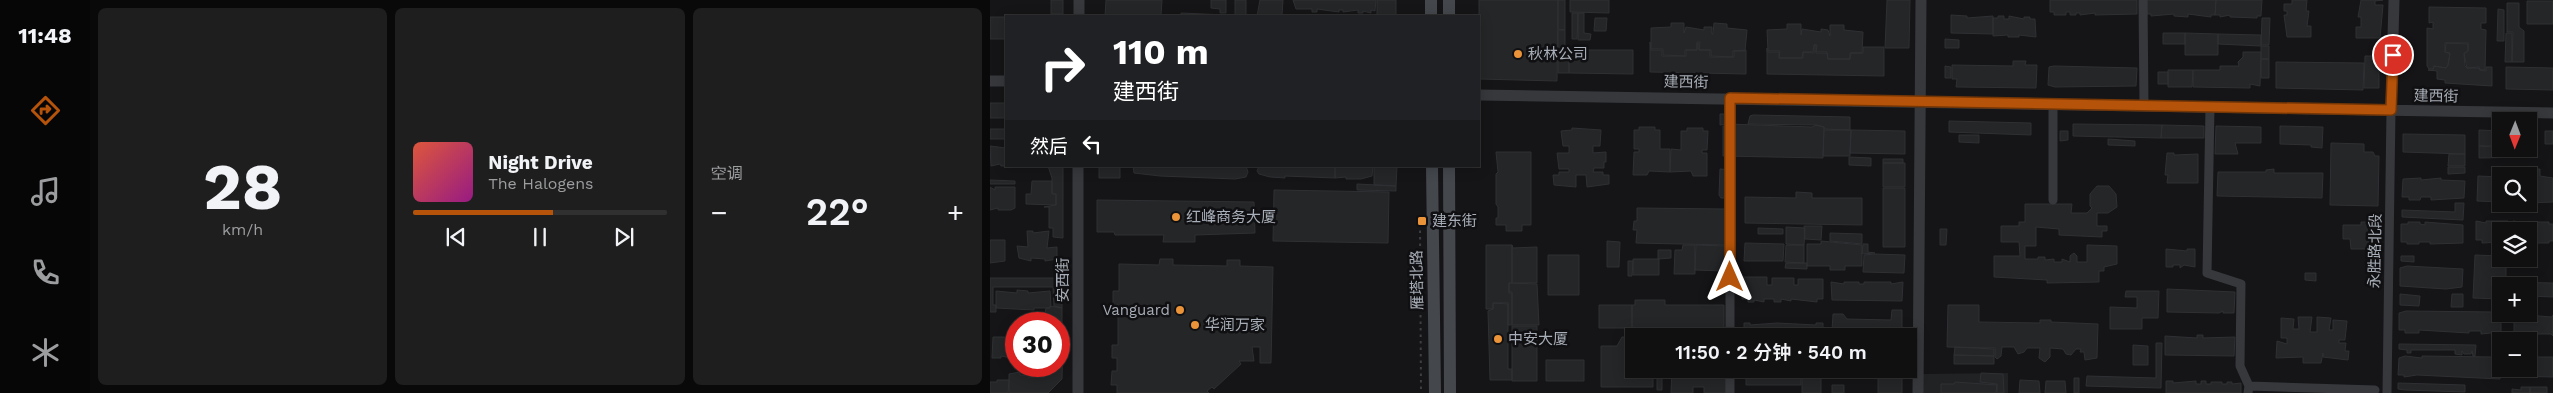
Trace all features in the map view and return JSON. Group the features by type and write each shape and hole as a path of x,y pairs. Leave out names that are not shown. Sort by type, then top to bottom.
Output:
{"main road":[{"path":"1431,0 1431,15"},
{"path":"1449,0 1449,15"},
{"name":"雁塔北路","path":"1432,167 1435,393"},
{"path":"1450,167 1450,393"}],"street":[{"path":"1079,0 1079,15"},
{"path":"1918,393 1921,0"},
{"path":"2143,0 2144,106"},
{"path":"2391,110 2394,0"},
{"path":"990,81 1005,81"},
{"name":"建西街","path":"1480,94 2553,113"},
{"path":"1730,98 1730,328"},
{"path":"2052,104 2053,200"},
{"path":"2210,107 2207,273 2241,284 2240,366 2248,389 2375,390"},
{"name":"永胜路北段","path":"2387,393 2391,110"},
{"name":"安西街","path":"1078,167 1078,393"},
{"path":"1730,378 1730,393"}],"path":[{"path":"1420,217 1421,393"}],"shaded area":[{"path":"2008,373 2008,393 1923,393 1923,374"}],"building":[{"path":"1051,0 1063,0 1063,14 1051,14"},
{"path":"1106,0 1162,0 1161,15 1105,15"},
{"path":"1211,0 1226,0 1226,13 1220,13 1220,9 1211,8"},
{"path":"1235,0 1246,0 1246,15 1235,15"},
{"path":"1260,0 1283,0 1282,15 1257,15"},
{"path":"1293,0 1376,0 1375,11 1371,10 1371,13 1363,11 1363,13 1358,13 1358,10 1343,12 1343,10 1339,10 1339,12 1317,9 1317,12 1312,12 1312,9 1296,9"},
{"path":"1377,0 1396,0 1396,15 1377,15"},
{"name":"秋林公司","path":"1479,0 1558,0 1557,81 1480,79"},
{"path":"1558,0 1565,0 1565,30 1558,29"},
{"path":"1570,0 1609,0 1609,13 1570,12"},
{"path":"1887,0 1910,0 1909,48 1885,48"},
{"path":"2050,0 2137,0 2137,14 2095,15 2095,13 2080,15 2080,13 2076,13 2076,15 2070,15 2070,12 2066,12 2066,15 2054,15 2054,12 2050,12"},
{"path":"2147,0 2216,0 2215,15 2211,15 2211,17 2188,14 2188,17 2174,16 2174,14 2151,16 2151,14 2147,14"},
{"path":"2216,0 2262,0 2261,16 2257,16 2257,18 2230,17 2230,15 2220,17 2220,15 2215,15"},
{"path":"2292,0 2307,0 2306,11 2309,11 2307,26 2311,26 2311,37 2287,37 2284,15 2287,15 2287,11 2284,11 2284,4 2292,4"},
{"path":"2361,0 2383,0 2375,1 2375,5 2383,5 2380,38 2356,38 2356,27 2361,27 2361,17 2358,17"},
{"path":"2527,1 2553,1 2553,24 2527,24"},
{"path":"2507,3 2519,3 2519,27 2524,31 2524,62 2512,62 2513,32 2507,32"},
{"path":"2429,7 2486,8 2486,23 2481,23 2481,29 2486,30 2485,70 2480,70 2479,67 2467,68 2464,54 2468,51 2468,43 2445,43 2445,52 2450,54 2448,65 2446,68 2434,66 2433,69 2429,69 2427,66 2427,28 2433,29 2433,22 2429,23"},
{"path":"2498,9 2504,10 2504,41 2497,41"},
{"path":"1181,13 1226,15 1181,15"},
{"path":"1572,13 1578,13 1577,39 1572,39"},
{"path":"1578,13 1584,13 1584,33 1591,34 1590,40 1578,40"},
{"path":"1951,15 1967,16 1967,18 1993,16 1993,34 1951,33"},
{"path":"1998,16 2004,16 2004,19 2009,19 2009,16 2035,19 2036,37 2019,35 2019,37 2008,37 2008,35 1993,36 1993,18 1998,18"},
{"path":"990,17 1005,17 1005,39 990,39"},
{"path":"1595,18 1607,18 1606,31 1594,31"},
{"path":"2262,18 2270,18 2269,45 2261,45"},
{"path":"1671,23 1684,23 1684,33 1686,27 1704,30 1704,27 1712,27 1713,34 1714,23 1727,24 1727,28 1747,30 1745,51 1733,51 1733,57 1711,56 1711,50 1699,50 1700,42 1697,42 1697,50 1685,50 1685,56 1663,55 1663,49 1651,49 1651,28 1671,27"},
{"path":"1787,24 1801,24 1801,35 1802,29 1821,32 1821,29 1828,30 1830,36 1830,25 1844,25 1844,30 1863,32 1862,53 1850,53 1850,59 1828,59 1827,52 1816,52 1817,45 1814,45 1813,52 1803,52 1802,58 1779,58 1780,51 1768,51 1767,30 1787,29"},
{"path":"1558,30 1565,30 1565,50 1569,50 1569,73 1558,73"},
{"path":"2163,33 2185,33 2185,44 2163,44"},
{"path":"2185,33 2218,34 2218,55 2185,55"},
{"path":"2506,33 2512,33 2512,62 2505,62"},
{"path":"2218,34 2261,35 2261,46 2218,44"},
{"path":"1945,39 1959,40 1959,48 1945,48"},
{"path":"1650,42 1651,50 1662,50 1662,56 1686,56 1686,50 1697,50 1697,43 1699,43 1699,50 1710,50 1710,57 1734,57 1734,51 1746,50 1746,74 1650,72"},
{"path":"2446,43 2468,44 2468,51 2464,53 2465,66 2486,71 2486,67 2492,67 2492,86 2445,83 2445,80 2437,79 2437,71 2428,70 2433,70 2434,66 2446,68 2448,65 2450,53 2445,52"},
{"path":"1814,45 1816,45 1816,53 1827,53 1828,59 1850,59 1851,53 1863,53 1863,47 1884,47 1884,76 1767,74 1767,52 1779,52 1779,58 1803,58 1803,52 1814,53"},
{"path":"2261,46 2269,46 2269,59 2261,59"},
{"path":"1569,50 1633,50 1633,74 1569,73"},
{"path":"2243,52 2261,52 2260,86 2250,84 2250,88 2193,87 2193,70 2220,70 2220,66 2239,66 2238,62 2243,57"},
{"path":"2365,56 2379,56 2379,88 2364,88"},
{"path":"2261,59 2269,59 2269,78 2261,78"},
{"path":"2013,61 2026,61 2025,65 2037,65 2036,88 1956,87 1957,79 1952,79 1952,65 2013,66"},
{"path":"2276,62 2364,63 2363,90 2276,88"},
{"path":"1945,66 1951,67 1951,78 1945,78"},
{"path":"2049,67 2137,68 2136,86 2055,87 2048,85"},
{"path":"2506,67 2553,68 2553,90 2506,89"},
{"path":"2168,70 2193,70 2192,87 2168,87"},
{"path":"2158,72 2168,72 2168,84 2158,84"},
{"path":"990,103 1005,103 1005,118 990,118"},
{"path":"1720,114 1731,114 1735,123 1720,125"},
{"path":"1750,116 1850,117 1850,130 1824,129 1824,127 1816,125 1748,124"},
{"path":"1949,121 2031,123 2031,135 1949,132"},
{"path":"1728,124 1812,127 1816,125 1824,127 1823,158 1723,156 1723,126 1728,126"},
{"path":"2073,124 2162,125 2161,138 2073,136"},
{"path":"2162,125 2204,126 2204,138 2161,138"},
{"path":"2216,126 2261,127 2261,143 2235,143 2238,154 2215,154"},
{"path":"2280,126 2323,127 2322,148 2311,147 2311,145 2280,144"},
{"path":"1639,127 1655,127 1655,130 1660,130 1660,149 1670,149 1670,172 1649,171 1647,175 1633,175 1634,152 1639,152 1639,149 1634,149 1634,130 1639,130"},
{"path":"1572,128 1601,130 1600,146 1593,146 1593,153 1606,152 1606,162 1604,162 1604,168 1594,168 1593,172 1603,172 1603,175 1609,175 1609,184 1587,187 1586,175 1576,175 1576,187 1554,185 1553,175 1559,175 1559,172 1569,172 1569,169 1559,169 1557,153 1569,153 1569,146 1563,146 1561,131 1572,130"},
{"path":"1687,128 1703,128 1703,131 1708,131 1707,150 1702,150 1702,153 1707,153 1707,176 1693,176 1691,171 1670,172 1671,149 1681,150 1681,131 1687,131"},
{"path":"990,129 1005,129 1005,139 990,139"},
{"path":"1824,130 1851,130 1850,156 1823,156"},
{"path":"1851,130 1905,131 1905,154 1850,153"},
{"path":"2479,130 2492,131 2492,146 2479,146"},
{"path":"2060,131 2068,131 2068,140 2060,141"},
{"path":"2545,131 2553,131 2553,144 2545,144"},
{"path":"2403,134 2465,135 2465,154 2403,152"},
{"path":"1959,135 1979,135 1979,143 1959,142"},
{"path":"2108,139 2135,141 2135,146 2108,145"},
{"path":"2331,143 2364,144 2364,152 2373,152 2375,156 2379,156 2378,206 2330,205"},
{"path":"990,146 1005,148 1005,166 1000,164 991,166"},
{"path":"2479,146 2492,147 2492,158 2479,158"},
{"path":"1496,152 1531,152 1531,225 1522,225 1522,231 1506,231 1506,225 1496,225 1498,207 1496,204 1496,174 1498,172"},
{"path":"2167,153 2174,153 2174,155 2198,154 2198,183 2167,183 2168,175 2165,175"},
{"path":"2449,154 2465,154 2465,166 2448,166"},
{"path":"1849,157 1871,158 1871,166 1849,165"},
{"path":"1883,159 1903,159 1903,163 1883,163"},
{"path":"1883,163 1905,163 1905,187 1883,187"},
{"path":"1048,167 1063,167 1063,238 1053,237 1053,228 1049,228 1049,207 1044,207 1056,205 1056,194 1052,193 1052,178"},
{"path":"1099,167 1120,167 1120,178 1099,178"},
{"path":"1133,167 1246,167 1248,172 1246,177 1235,179 1134,173"},
{"path":"1259,167 1335,167 1335,178 1270,177 1259,174 1257,171"},
{"path":"1335,167 1373,167 1372,176 1361,179 1335,178"},
{"path":"1374,167 1397,167 1396,186 1374,185"},
{"path":"2448,167 2465,167 2465,173 2448,174"},
{"path":"1720,169 1732,170 1730,198 1721,198 1719,195"},
{"path":"2274,169 2274,173 2323,173 2322,198 2217,196 2218,172 2266,172 2266,170"},
{"path":"2537,169 2540,169 2540,176 2553,178 2553,202 2537,203"},
{"path":"2478,176 2492,177 2492,202 2477,201"},
{"path":"2421,178 2421,180 2441,178 2441,180 2465,181 2464,198 2431,200 2431,197 2421,197 2420,200 2409,200 2409,197 2402,197 2403,179"},
{"path":"990,180 1015,181 1015,184 990,184"},
{"path":"1032,181 1052,181 1052,194 1056,194 1056,205 1026,204 1026,194 1031,194"},
{"path":"1357,184 1396,186 1396,191 1357,190"},
{"path":"2097,186 2109,186 2116,194 2117,207 2108,213 2097,213 2097,226 2107,226 2107,231 2102,231 2102,237 2059,235 2059,229 2036,227 2036,246 2025,246 2025,259 2045,257 2045,260 2054,259 2054,262 2062,262 2062,259 2070,262 2070,256 2074,253 2077,256 2077,262 2087,262 2087,245 2117,246 2117,264 2104,267 2104,271 2099,271 2099,282 2047,283 2047,280 1994,277 1994,256 2020,256 2019,242 2001,242 2001,226 2019,226 2019,222 2025,222 2025,204 2072,204 2071,213 2087,213 2092,208 2090,206 2090,194"},
{"path":"990,187 995,190 995,187 1015,187 1015,208 1011,210 998,210 998,208 990,210"},
{"path":"1883,188 1905,188 1905,247 1883,247"},
{"path":"1274,190 1389,192 1388,243 1273,241"},
{"path":"1796,192 1812,193 1812,198 1862,198 1862,225 1745,223 1745,197 1796,198"},
{"name":"红峰商务大厦","path":"1097,200 1254,202 1255,233 1195,235 1195,242 1163,242 1164,235 1115,235 1114,232 1097,232"},
{"path":"2455,203 2464,203 2463,220 2402,217 2402,210 2455,212"},
{"path":"1637,208 1726,209 1726,245 1636,243 1637,230 1633,230 1634,221 1637,221"},
{"path":"2476,221 2486,223 2486,221 2508,221 2492,222 2492,242 2482,243 2482,240 2476,240"},
{"path":"2361,222 2379,222 2379,249 2351,249 2350,239 2343,239 2343,225 2361,225"},
{"path":"2408,222 2420,222 2420,224 2425,225 2425,222 2463,225 2463,243 2430,244 2430,242 2419,242 2419,244 2407,244 2407,242 2401,242 2401,224 2408,224"},
{"path":"2537,222 2553,224 2553,241 2549,241 2549,243 2537,243"},
{"path":"1804,226 1822,226 1821,240 1805,239"},
{"path":"1786,227 1805,228 1804,245 1786,244"},
{"path":"1758,228 1783,229 1783,234 1758,234"},
{"path":"1940,229 1947,229 1946,245 1940,245"},
{"path":"1027,231 1033,231 1033,233 1049,231 1047,248 1057,247 1057,259 1045,261 1045,259 1031,258 1031,261 1019,258 1017,246 1028,247"},
{"path":"1830,233 1862,234 1862,244 1830,241"},
{"path":"990,240 1005,240 1005,261 990,263"},
{"path":"1607,241 1620,242 1619,267 1607,267"},
{"path":"1821,241 1862,245 1862,266 1845,266 1845,270 1830,270 1830,266 1807,266 1807,244 1821,244"},
{"path":"1745,243 1784,244 1783,261 1744,261"},
{"path":"1863,244 1868,244 1868,252 1875,253 1862,254"},
{"path":"1486,245 1512,245 1512,283 1509,283 1509,293 1512,293 1512,325 1508,325 1508,303 1493,303 1493,309 1486,309"},
{"path":"1512,245 1513,248 1537,247 1537,283 1512,283"},
{"path":"1683,245 1695,245 1695,274 1674,274 1675,250 1682,250"},
{"path":"1696,245 1726,246 1725,271 1695,270"},
{"path":"1786,245 1804,245 1804,263 1785,262"},
{"path":"2166,249 2187,251 2187,249 2195,249 2195,267 2184,265 2180,268 2180,265 2173,265 2173,267 2166,267"},
{"path":"1658,250 1671,250 1671,258 1658,259"},
{"path":"1548,255 1579,255 1579,295 1548,295"},
{"path":"1864,255 1905,255 1904,273 1863,272"},
{"path":"2475,255 2492,256 2492,267 2506,267 2506,277 2492,277 2492,299 2473,298"},
{"path":"2401,256 2414,256 2414,262 2401,261"},
{"name":"华润万家","path":"1160,259 1173,259 1173,265 1227,266 1227,260 1240,260 1240,266 1273,267 1271,363 1260,363 1260,347 1252,347 1254,361 1239,361 1241,364 1214,389 1212,387 1207,391 1209,393 1117,393 1117,385 1111,385 1112,371 1117,371 1117,358 1112,358 1112,345 1118,345 1118,305 1113,305 1113,291 1119,291 1119,264 1159,265"},
{"path":"1633,259 1659,259 1659,275 1633,275"},
{"path":"1628,261 1633,261 1632,276 1628,276"},
{"path":"1786,263 1807,263 1807,269 1785,268"},
{"path":"2407,266 2463,269 2462,287 2446,289 2400,286 2400,268"},
{"path":"2305,273 2316,273 2316,281 2305,280"},
{"path":"1743,277 1767,277 1767,285 1772,285 1772,278 1794,278 1794,285 1798,285 1798,279 1823,279 1823,299 1817,299 1817,302 1781,299 1781,302 1774,302 1774,299 1764,299 1764,302 1754,300 1754,302 1748,302 1748,299 1742,299"},
{"path":"990,278 1062,278 1062,308 1054,306 1053,287 993,287 993,305 996,305 996,312 990,312"},
{"path":"1831,282 1844,284 1844,282 1859,282 1859,284 1864,284 1864,282 1891,282 1891,284 1903,282 1902,301 1832,300"},
{"path":"1509,283 1537,284 1539,325 1512,325 1512,292 1509,292"},
{"path":"2537,283 2553,283 2553,297 2537,296"},
{"path":"2167,289 2235,292 2234,313 2223,313 2223,311 2219,313 2167,312"},
{"path":"1017,290 1028,291 1028,293 1050,291 1050,308 1034,308 1034,310 996,308 996,291 1017,293"},
{"path":"2126,291 2159,291 2158,318 2142,318 2142,329 2110,329 2110,307 2137,308 2137,297 2125,297"},
{"path":"2400,294 2420,296 2419,306 2400,305"},
{"path":"2452,294 2463,294 2463,307 2451,307"},
{"path":"1635,300 1665,300 1665,305 1724,305 1724,328 1632,328 1632,305 1635,305"},
{"name":"中安大厦","path":"1493,303 1508,304 1508,369 1512,369 1512,380 1490,380 1488,311 1493,309"},
{"path":"1599,305 1632,305 1632,328 1599,328"},
{"path":"1948,305 1979,305 1979,322 2040,323 2040,320 2051,320 2051,322 2098,324 2097,358 2085,360 2084,352 2080,352 2081,349 2076,349 2071,355 2066,354 2063,349 2050,348 2050,357 2045,362 2039,358 2040,348 2027,348 2024,352 2018,354 2014,347 2002,347 2001,356 1997,359 1995,357 1995,348 1947,347"},
{"path":"1050,306 1062,308 1062,312 1045,312 1046,308 1050,308"},
{"path":"1892,310 1902,310 1902,328 1832,328 1833,314 1843,314 1847,319 1891,320"},
{"path":"2406,311 2492,312 2492,322 2501,322 2501,332 2481,334 2481,331 2469,331 2469,333 2419,330 2419,333 2405,333 2405,330 2399,330 2399,313"},
{"path":"2553,315 2553,336 2551,334 2537,334 2537,332 2514,332 2514,322 2537,322 2537,316 2552,317"},
{"path":"2298,317 2312,317 2310,332 2317,332 2317,317 2331,318 2329,330 2333,330 2333,320 2347,321 2345,340 2339,340 2339,343 2346,343 2345,351 2349,351 2348,360 2323,357 2323,353 2321,363 2303,363 2303,357 2276,358 2277,341 2287,344 2287,338 2281,338 2281,318 2294,319 2293,329 2299,329"},
{"path":"1744,323 1750,323 1750,325 1777,323 1816,325 1816,323 1823,323 1823,328 1744,328"},
{"path":"1512,326 1537,326 1537,381 1512,381"},
{"path":"2197,335 2203,335 2203,338 2235,337 2234,356 2165,355 2165,336 2197,338"},
{"path":"993,337 1005,337 1005,357 992,358"},
{"path":"1622,337 1625,337 1625,378 1653,378 1653,387 1601,387 1601,346 1617,346"},
{"path":"2156,343 2162,343 2161,388 2086,386 2087,376 2156,378"},
{"path":"2399,344 2476,345 2475,356 2473,356 2472,351 2471,354 2464,354 2462,351 2462,355 2455,354 2455,350 2411,350 2411,353 2407,353 2407,350 2399,349"},
{"path":"2133,345 2148,346 2148,365 2133,365"},
{"path":"1955,347 1994,349 1994,356 1954,355"},
{"path":"1954,355 1994,356 1994,364 1954,364"},
{"path":"2405,356 2422,358 2422,356 2492,357 2492,377 2500,377 2500,379 2417,375 2404,377 2404,375 2398,375 2399,358"},
{"path":"2537,357 2553,357 2553,377 2537,377"},
{"path":"1546,360 1584,360 1584,381 1546,381"},
{"path":"1981,373 2003,374 2004,393 1997,393 1997,384 1980,382"},
{"path":"1009,377 1062,377 1048,393 1009,393"},
{"path":"1657,378 1662,378 1662,390 1657,390"},
{"path":"1672,378 1726,378 1726,393 1704,393 1704,387 1693,387 1693,393 1671,393"},
{"path":"1746,378 1801,378 1801,385 1746,385"},
{"path":"1802,378 1821,378 1821,393 1802,393"},
{"path":"1878,378 1902,378 1902,393 1878,393"},
{"path":"2074,378 2079,378 2079,393 2074,393"},
{"path":"997,380 1009,380 1008,393 990,393 990,382 997,382"},
{"path":"2020,380 2039,381 2040,393 2019,393"},
{"path":"2046,381 2065,381 2066,393 2045,393"},
{"path":"2166,381 2173,381 2173,383 2196,381 2196,384 2201,384 2201,381 2206,381 2206,384 2211,384 2211,382 2222,382 2222,384 2227,384 2227,382 2232,382 2232,384 2241,383 2241,393 2166,393"},
{"path":"1955,382 1997,385 1996,393 1941,393 1941,384 1954,384"},
{"path":"2398,383 2465,385 2465,392 2405,390 2398,389"},
{"path":"1832,385 1844,385 1844,393 1832,393"},
{"path":"2521,387 2530,387 2530,393 2512,393 2512,389 2521,390"},
{"path":"2530,387 2547,387 2547,393 2530,393"}],"place":[{"name":"秋林公司","path":"1518,54"},
{"name":"红峰商务大厦","path":"1176,217"},
{"name":"建东街","path":"1422,221"},
{"name":"Vanguard","path":"1180,310"},
{"name":"华润万家","path":"1195,325"},
{"name":"中安大厦","path":"1498,339"}],"route":[{"path":"1730,277 1730,98 2391,110 2393,55"}]}
